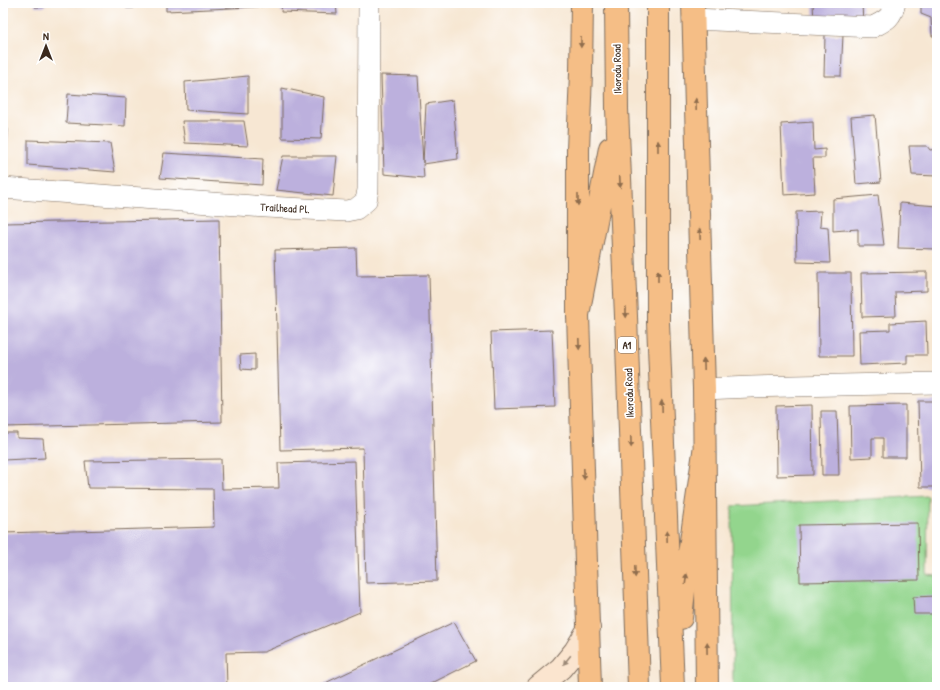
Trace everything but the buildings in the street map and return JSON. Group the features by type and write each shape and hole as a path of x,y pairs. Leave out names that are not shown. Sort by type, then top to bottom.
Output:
{"main road":[{"path":"582,3 578,150 578,315 590,687"},
{"name":"Ikorodu Road","path":"616,3 617,109 627,324 639,687"},
{"path":"658,3 658,322 673,687"},
{"path":"693,11 704,389 707,687"},
{"path":"578,315 617,109"},
{"path":"673,687 685,582 704,452"},
{"path":"538,687 561,668 575,651 589,628"}],"street":[{"name":"Trailhead Pl.","path":"3,188 266,207 346,211 356,209 366,201 368,190 369,3"},
{"path":"693,11 873,27 886,21 893,12 895,3"},
{"path":"704,389 937,383"}],"green space":[{"path":"928,496 927,575 937,576 937,667 935,687 733,687 732,506"}]}
